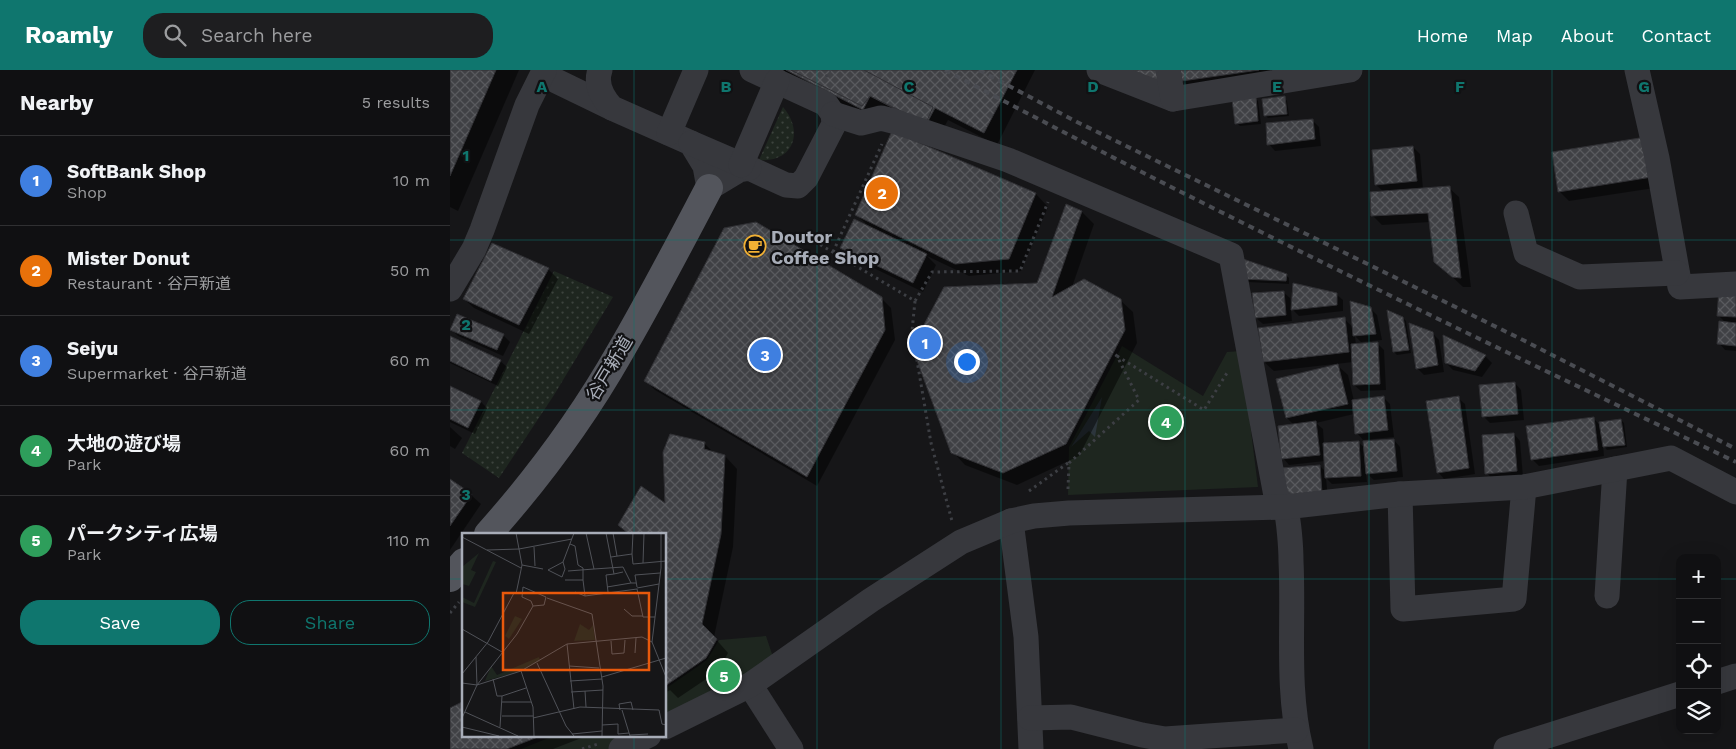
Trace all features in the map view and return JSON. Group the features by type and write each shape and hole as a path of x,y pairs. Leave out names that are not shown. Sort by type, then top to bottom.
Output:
{"main road":[{"name":"谷戸新道","path":"489,533 518,500 580,416 620,353 710,188"},
{"path":"450,578 462,564"}],"street":[{"path":"680,138 696,70"},
{"path":"549,75 612,108 786,185 798,186 806,178 834,124 833,114 826,104 752,70"},
{"path":"1099,70 1173,99 1350,70"},
{"path":"1168,70 1173,99"},
{"path":"1637,70 1657,158 1680,287 1736,284"},
{"path":"599,73 600,87 606,101 612,108"},
{"path":"549,75 569,86 586,83 599,73"},
{"path":"450,289 474,249 482,230 527,105 549,75"},
{"path":"680,138 705,166 710,188 745,167 777,81"},
{"path":"833,114 861,123 881,118 893,121 1008,160 1232,255 1276,496 1285,507 1293,598 1292,689 1299,739 1165,739 1071,717 1030,718"},
{"path":"1516,213 1526,253 1580,277 1677,274"},
{"path":"666,727 750,685 871,600 961,542 1010,521 1034,516 1069,514 1285,507 1400,494 1524,487 1671,458 1736,492"},
{"path":"1606,596 1615,469"},
{"path":"1400,494 1403,609 1514,599 1524,487"},
{"path":"1010,521 1026,637 1031,749"},
{"path":"1721,681 1736,676"},
{"path":"750,685 790,749"},
{"path":"1506,749 1676,695"},
{"path":"621,749 647,736"}],"path":[{"path":"826,77 830,70"},
{"path":"833,252 893,121"},
{"path":"961,542 953,523 931,443 912,331 916,301 932,272 1020,271 1057,180"},
{"path":"809,238 916,301"},
{"path":"1113,354 1204,410 1230,368"},
{"path":"1010,521 1020,498 1069,462 1139,400 1117,356"},
{"path":"1068,495 1069,462"},
{"path":"450,613 462,599"}],"shaded area":[{"path":"783,107 793,126 792,144 788,151 780,156 771,160 759,160"},
{"path":"554,271 613,297 554,395 499,478 462,453"},
{"path":"1122,346 1203,396 1227,352 1241,351 1258,487 1068,495 1069,447"},
{"path":"1102,397 1095,437 1089,431 1071,447"},
{"path":"766,636 776,666 666,726 666,688 707,660 719,640"},
{"path":"554,736 647,736 621,749 521,749"}],"building":[{"path":"450,70 496,70 450,176"},
{"path":"786,70 1017,70 984,133 935,108 926,125 870,96 863,110"},
{"path":"791,70 864,70 933,107 926,123 870,96 862,106"},
{"path":"1131,70 1158,70 1159,82"},
{"path":"1180,70 1259,70 1182,81"},
{"path":"1285,96 1287,114 1264,116 1262,99"},
{"path":"1256,97 1258,121 1235,124 1232,99"},
{"path":"1313,119 1315,139 1267,145 1266,123"},
{"path":"892,131 1036,193 1009,259 955,264 855,215"},
{"path":"1646,137 1652,177 1558,192 1552,152"},
{"path":"1413,146 1417,181 1375,185 1372,150"},
{"path":"1450,186 1461,278 1452,277 1434,262 1428,213 1371,216 1370,192"},
{"path":"1066,204 1082,211 1052,297 1084,279 1121,299 1125,330 1066,444 1003,473 951,453 912,347 944,287 1037,283"},
{"path":"854,219 927,254 913,283 840,248"},
{"path":"756,222 882,297 885,330 807,477 644,381 724,228"},
{"path":"492,243 549,268 519,325 463,299"},
{"path":"1243,259 1287,274 1286,281 1243,279"},
{"path":"1293,283 1337,293 1337,305 1291,310"},
{"path":"1719,289 1736,290 1736,317 1717,316"},
{"path":"1284,291 1286,315 1255,318 1252,293"},
{"path":"1350,301 1371,307 1376,334 1353,336"},
{"path":"1387,310 1403,317 1409,350 1393,352"},
{"path":"457,314 504,334 497,350 450,330"},
{"path":"1345,317 1349,352 1263,362 1258,328"},
{"path":"1719,321 1736,323 1736,346 1717,344"},
{"path":"1409,323 1433,332 1438,365 1416,369"},
{"path":"1443,335 1486,355 1475,371 1445,363"},
{"path":"450,336 501,360 491,381 450,361"},
{"path":"1378,342 1380,384 1353,385 1351,344"},
{"path":"1338,364 1348,404 1286,418 1276,379"},
{"path":"1515,382 1518,414 1482,417 1479,385"},
{"path":"450,386 481,401 468,428 450,419"},
{"path":"1384,396 1388,430 1355,434 1352,400"},
{"path":"1459,396 1469,468 1437,473 1426,401"},
{"path":"1594,417 1598,450 1531,460 1526,426"},
{"path":"1621,419 1625,445 1603,447 1599,422"},
{"path":"1316,421 1320,455 1281,459 1278,426"},
{"path":"1514,433 1517,471 1485,474 1482,435"},
{"path":"670,434 705,442 704,449 725,455 721,534 702,624 717,639 706,658 666,685 666,533 628,533 618,525 641,486 665,503 663,452"},
{"path":"1394,439 1397,471 1366,474 1363,441"},
{"path":"1359,441 1361,476 1325,478 1323,443"},
{"path":"1320,465 1322,493 1283,495 1281,468"},
{"path":"450,479 472,494 450,526"},
{"path":"462,702 462,736 540,736 507,749 450,749 450,708"}],"railway":[{"path":"945,70 1239,221 1437,319 1736,462"},
{"path":"979,70 1077,122 1523,340 1736,449"}],"place":[{"name":"Mister Donut","path":"882,193"},
{"name":"Doutor Coffee Shop","path":"755,246"},
{"name":"SoftBank Shop","path":"925,343"},
{"name":"Seiyu","path":"765,355"},
{"name":"大地の遊び場","path":"1166,422"},
{"name":"パークシティ広場","path":"724,676"}]}
